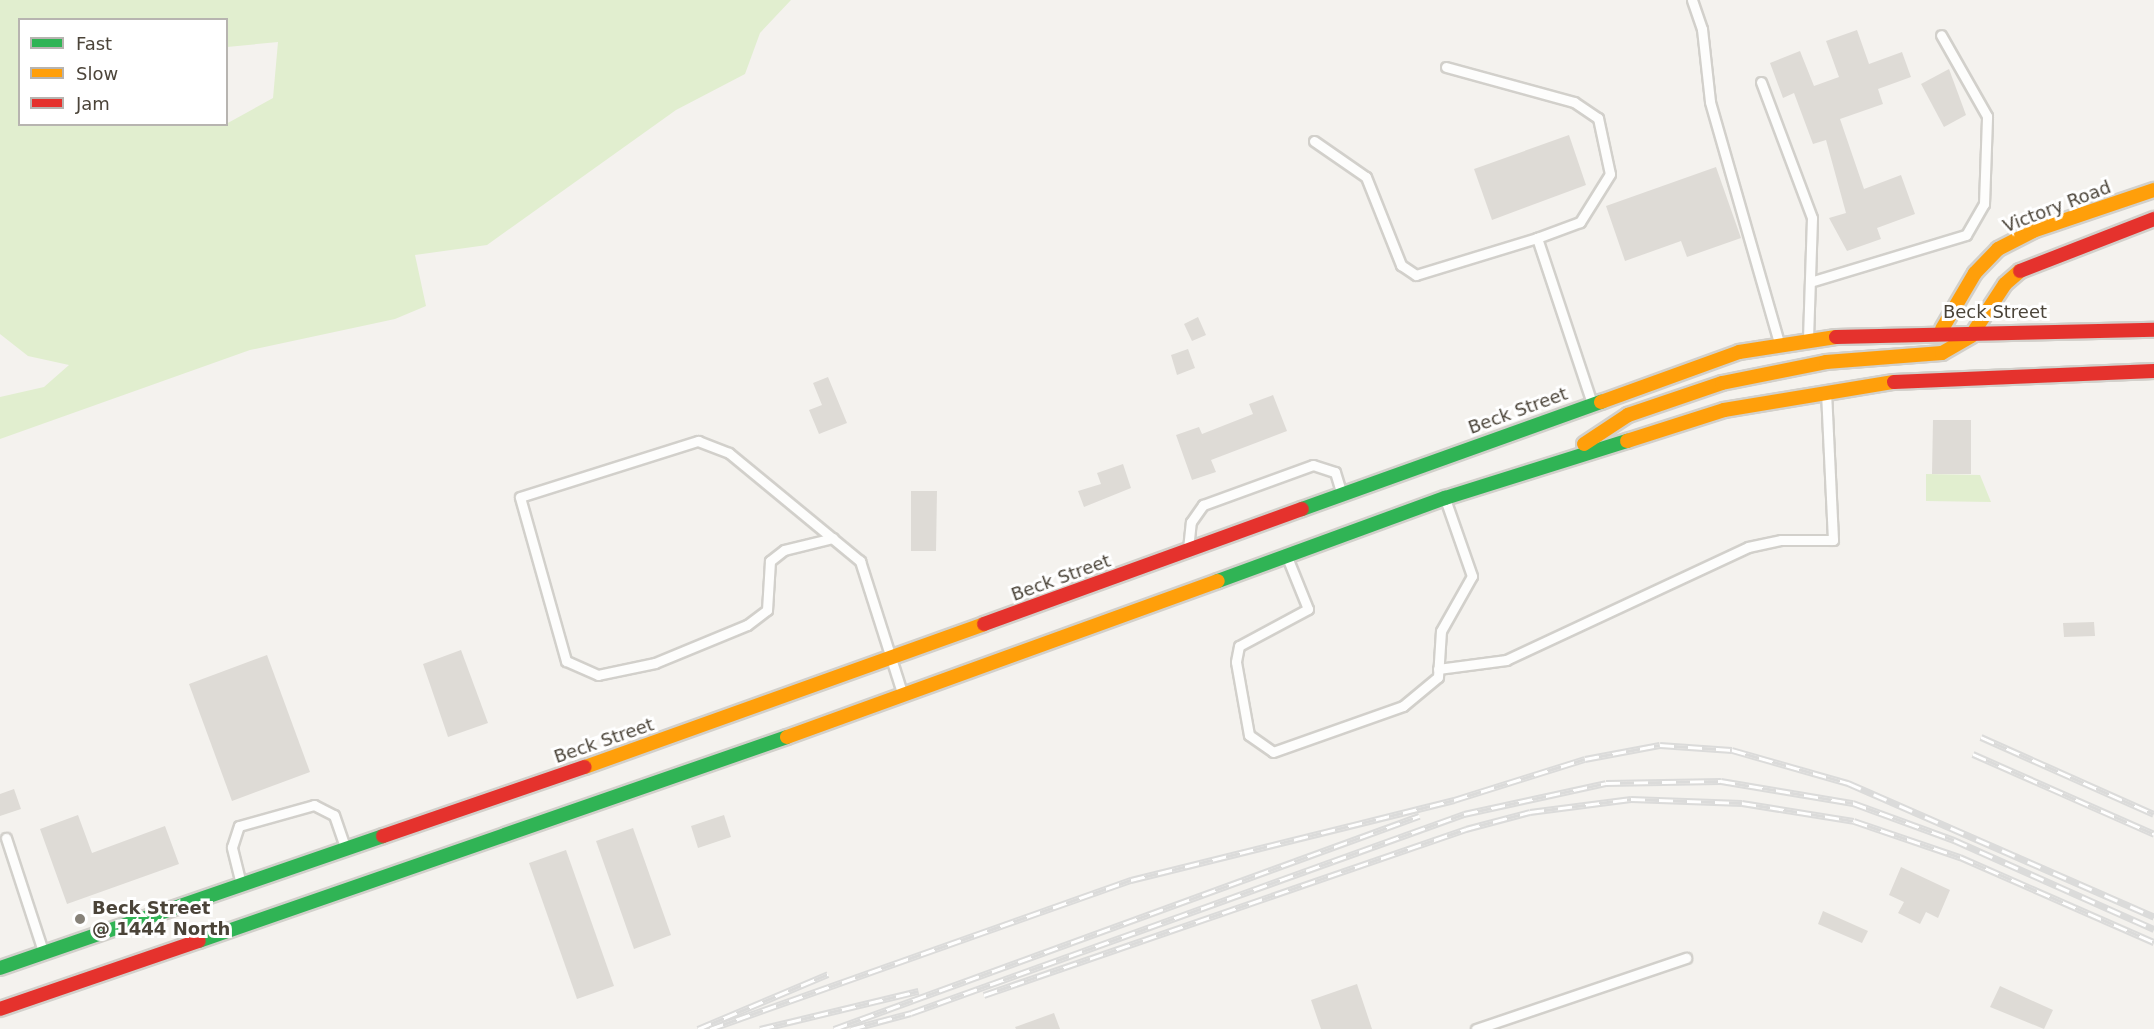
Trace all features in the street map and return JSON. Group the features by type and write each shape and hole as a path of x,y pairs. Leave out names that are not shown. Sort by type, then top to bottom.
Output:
{"main road":[{"name":"Victory Road","path":"1942,330 1975,273 1998,249 2033,231 2154,190"},
{"path":"1559,461 1628,415 1689,393 1826,362 1942,353 1976,330 2005,284 2024,268 2154,219"},
{"name":"Beck Street","path":"0,968 891,658 1592,403 1779,343 1808,338 1942,330 2154,330"},
{"path":"0,1009 902,695 1445,498 1724,410 1825,388 2154,371"}],"lane":[{"path":"1692,0 1702,30 1710,102 1779,343"},
{"path":"1810,282 1966,235 1984,204 1987,116 1941,35"},
{"path":"1314,141 1365,177 1401,265 1416,275 1580,222 1610,174 1598,118 1574,102 1446,67"},
{"path":"1761,82 1812,218 1808,338"},
{"path":"1536,238 1592,403"},
{"path":"1438,669 1506,660 1748,547 1781,540 1833,540 1825,388"},
{"path":"833,538 784,549 770,561 767,610 747,625 655,663 598,675 566,662 520,497 698,441 729,453 833,538 860,561 902,695"},
{"path":"1188,551 1191,522 1203,505 1313,465 1335,472 1341,494"},
{"path":"1286,555 1308,609 1239,646 1238,687 1249,735 1273,752 1403,706 1438,677 1441,631 1472,576 1445,498"},
{"path":"241,884 232,847 238,826 314,805 337,818 346,849"},
{"path":"6,838 43,953"},
{"path":"1476,1029 1686,957"}],"green space":[{"path":"0,0 791,0 760,33 745,74 676,110 487,245 415,255 426,306 395,319 250,350 0,439 0,397 44,387 69,365 28,356 0,334"},
{"path":"1926,474 1980,475 1991,502 1926,501"}],"building":[{"path":"1857,30 1869,64 1902,52 1911,77 1878,89 1883,104 1840,119 1864,189 1901,175 1915,214 1877,228 1881,239 1847,251 1829,218 1846,213 1826,140 1813,144 1794,93 1783,98 1770,63 1800,51 1814,86 1839,77 1826,41"},
{"path":"1949,69 1966,115 1944,127 1921,84"},
{"path":"1569,135 1586,185 1492,220 1474,169"},
{"path":"1716,167 1741,238 1687,257 1681,241 1625,261 1606,206"},
{"path":"1198,317 1206,335 1192,341 1184,324"},
{"path":"1188,349 1195,368 1177,375 1171,355"},
{"path":"828,377 847,423 819,434 809,410 822,405 813,383"},
{"path":"1273,395 1287,431 1211,460 1216,472 1192,480 1176,435 1199,427 1202,434 1253,414 1249,404"},
{"path":"1933,420 1971,420 1971,474 1932,474"},
{"path":"1123,464 1131,488 1084,507 1078,491 1101,484 1097,473"},
{"path":"911,491 937,491 936,551 911,551"},
{"path":"2094,622 2095,636 2064,637 2063,623"},
{"path":"461,650 488,723 448,737 423,664"},
{"path":"267,655 310,772 232,801 189,684"},
{"path":"14,789 21,809 0,816 0,794"},
{"path":"78,815 92,853 165,826 179,864 67,904 40,829"},
{"path":"724,815 731,837 698,848 691,826"},
{"path":"633,828 671,935 634,949 596,841"},
{"path":"566,850 614,986 577,999 529,863"},
{"path":"1901,867 1950,890 1938,918 1926,912 1920,924 1898,913 1904,902 1889,895"},
{"path":"1823,911 1868,931 1862,943 1818,924"},
{"path":"1357,984 1372,1029 1321,1029 1311,1000"},
{"path":"2000,986 2053,1010 2044,1029 1990,1007"},
{"path":"1054,1013 1060,1029 1016,1029 1015,1027"}],"railway":[{"path":"1981,737 2154,814"},
{"path":"710,1029 1131,880 1454,800 1585,759 1660,745 1732,750 1848,783 2154,917"},
{"path":"1973,754 2154,834"},
{"path":"851,1029 911,1013 1464,814 1606,783 1721,781 1853,803 1954,840 2154,929"},
{"path":"984,995 1466,829 1530,812 1631,799 1742,803 1854,821 1960,857 2154,942"},
{"path":"834,1029 1419,816"},
{"path":"698,1029 828,974"},
{"path":"760,1029 918,991"}],"traffic: fast":[{"path":"1302,509 1601,402"},
{"path":"1218,581 1445,498 1627,441"},
{"path":"199,941 787,737"},
{"path":"0,968 383,836"}],"traffic: slow":[{"path":"1942,329 1975,273 1998,249 2033,231 2154,190"},
{"path":"1584,444 1628,415 1722,383 1826,362 1942,353 1971,336 2005,284 2020,271"},
{"path":"1601,402 1739,352 1836,337"},
{"path":"1627,441 1724,410 1894,382"},
{"path":"787,737 1218,581"},
{"path":"585,767 984,624"}],"traffic: jam":[{"path":"2020,271 2154,219"},
{"path":"1836,337 2154,330"},
{"path":"1894,382 2154,371"},
{"path":"984,624 1302,509"},
{"path":"383,836 585,767"},
{"path":"0,1009 199,941"}],"place":[{"name":"Beck Street @ 1444 North","path":"80,919"}]}
